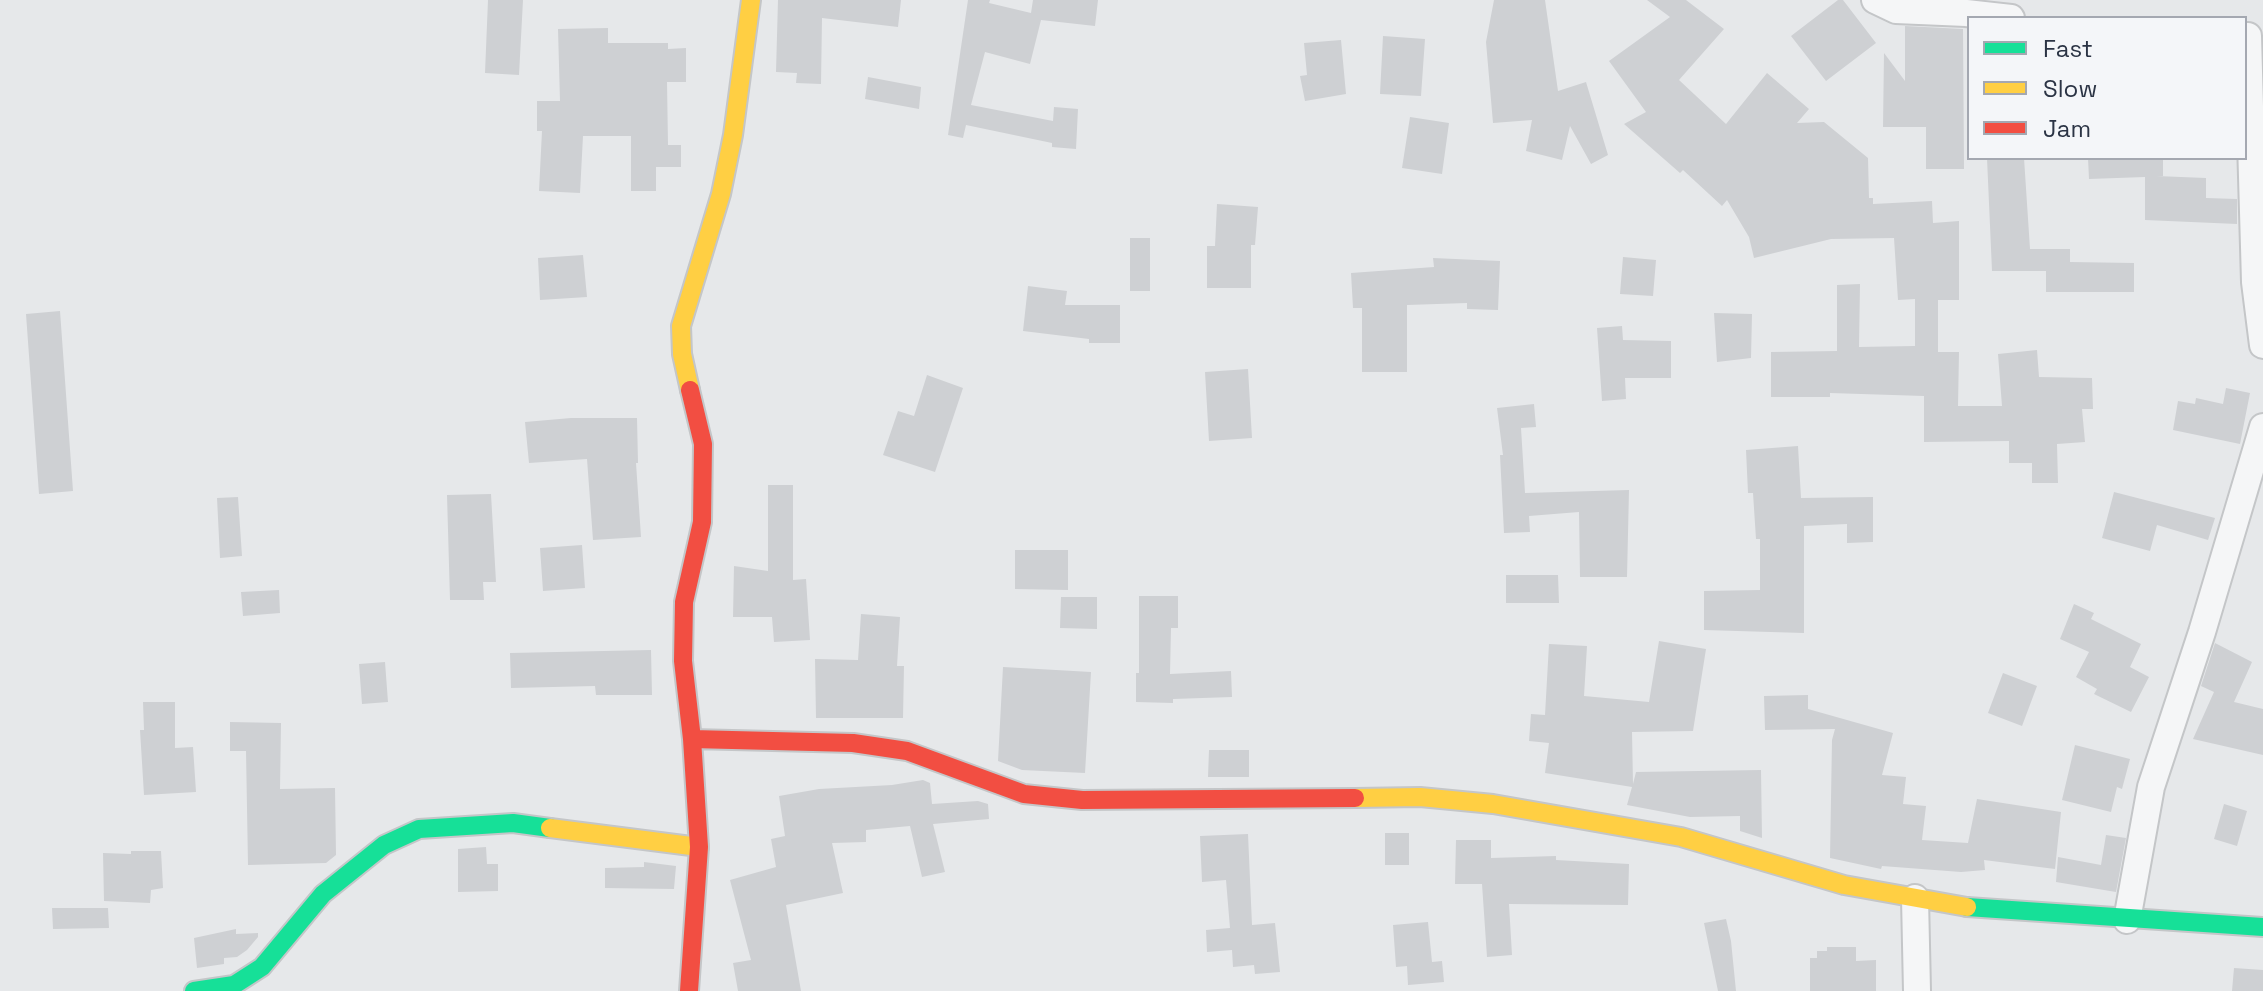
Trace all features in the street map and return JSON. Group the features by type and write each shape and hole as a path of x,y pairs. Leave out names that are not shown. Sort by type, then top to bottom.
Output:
{"street":[{"path":"689,991 699,847 683,661 684,602 702,522 703,444 682,354 681,326 721,194 733,135 751,0"},
{"path":"1875,0 1896,10 1993,16"},
{"path":"2252,38 2255,282 2263,345"},
{"path":"2127,920 2151,787 2202,632 2263,427"},
{"path":"692,739 853,743 907,751 1024,794 1082,800 1420,797 1493,804 1681,837 1844,885 1969,907 2263,927"},
{"path":"194,991 234,985 262,967 323,894 384,845 419,829 513,823 699,847"},
{"path":"1915,898 1917,991"}],"building":[{"path":"488,0 523,0 519,75 485,73"},
{"path":"778,0 901,0 898,27 822,18 821,84 796,83 797,73 776,72"},
{"path":"968,0 990,0 989,3 1031,13 1033,0 1098,0 1095,26 1041,20 1030,64 985,52 971,105 1053,121 1054,107 1078,109 1076,149 1052,147 1052,143 966,125 963,138 948,135"},
{"path":"1494,0 1545,0 1558,91 1586,82 1608,155 1591,164 1570,126 1562,160 1526,151 1532,120 1493,123 1486,42"},
{"path":"1647,0 1686,0 1724,29 1679,80 1726,124 1767,73 1809,109 1797,123 1824,122 1868,158 1869,198 1873,198 1873,204 1932,201 1933,223 1959,221 1959,300 1938,300 1938,352 1959,352 1958,406 2002,406 1998,354 2037,350 2039,377 2092,378 2093,409 2082,409 2085,442 2057,444 2058,483 2032,483 2032,463 2009,463 2009,441 1924,442 1924,396 1830,393 1830,397 1771,397 1771,352 1837,351 1837,285 1860,284 1859,347 1915,346 1915,299 1898,300 1894,238 1831,239 1754,258 1749,237 1727,200 1722,206 1683,170 1680,173 1624,124 1646,112 1609,61 1670,17"},
{"path":"1838,0 1843,0 1876,43 1826,81 1791,36"},
{"path":"1905,26 1963,29 1964,169 1926,169 1926,127 1883,127 1884,53 1905,81"},
{"path":"608,28 608,43 668,43 668,49 686,48 686,82 667,82 668,145 681,145 681,167 656,167 656,191 631,191 631,136 583,136 580,193 539,191 542,131 537,131 537,101 560,101 558,29"},
{"path":"1383,36 1425,39 1421,96 1380,94"},
{"path":"1341,40 1346,94 1305,101 1300,76 1307,75 1304,43"},
{"path":"868,77 921,87 919,109 865,99"},
{"path":"1410,117 1449,123 1442,174 1402,168"},
{"path":"1987,160 2024,160 2030,249 2070,249 2070,262 2134,263 2134,292 2046,292 2046,271 1992,271"},
{"path":"2088,160 2163,160 2163,176 2156,176 2206,178 2206,198 2237,199 2237,224 2145,220 2145,177 2089,179"},
{"path":"1217,204 1258,207 1255,245 1251,245 1251,288 1207,288 1207,246 1215,246"},
{"path":"1130,238 1150,238 1150,291 1130,291"},
{"path":"583,255 587,297 540,300 538,258"},
{"path":"1623,257 1656,260 1653,296 1620,294"},
{"path":"1433,258 1500,261 1498,310 1467,309 1467,303 1407,305 1407,372 1362,372 1362,308 1353,308 1351,273 1434,267"},
{"path":"1028,286 1067,291 1065,305 1120,305 1120,343 1089,343 1089,339 1023,331"},
{"path":"60,311 73,491 39,494 26,314"},
{"path":"1714,313 1752,314 1751,358 1717,362"},
{"path":"1622,326 1623,340 1671,341 1671,378 1625,378 1626,399 1602,401 1597,328"},
{"path":"1248,369 1252,438 1209,441 1205,372"},
{"path":"927,375 963,388 935,472 883,455 898,411 914,416"},
{"path":"2226,388 2250,393 2240,444 2173,430 2178,401 2195,404 2196,398 2223,404"},
{"path":"1534,404 1536,427 1521,428 1525,493 1629,490 1627,577 1580,577 1579,512 1529,516 1530,532 1504,533 1500,455 1503,455 1497,408"},
{"path":"637,418 636,463 641,537 593,540 587,459 529,463 525,422"},
{"path":"1798,446 1801,498 1873,497 1873,542 1847,543 1847,524 1804,526 1804,633 1704,630 1704,591 1760,590 1760,539 1756,539 1753,493 1748,493 1746,450"},
{"path":"768,485 793,485 793,580 806,579 810,640 774,642 772,617 733,617 734,566 768,571"},
{"path":"2114,492 2215,518 2208,540 2157,525 2150,551 2102,538"},
{"path":"491,494 496,582 483,582 484,600 450,600 447,495"},
{"path":"238,497 242,556 220,558 217,498"},
{"path":"582,545 585,588 543,591 540,548"},
{"path":"1015,550 1068,550 1068,590 1015,589"},
{"path":"1506,575 1558,575 1559,603 1506,603"},
{"path":"279,590 280,613 243,616 241,592"},
{"path":"1139,596 1178,596 1178,628 1171,628 1170,674 1231,671 1232,697 1173,699 1173,703 1136,702"},
{"path":"1061,597 1097,597 1097,629 1060,628"},
{"path":"2074,604 2094,613 2091,619 2141,644 2130,667 2149,677 2131,712 2094,694 2097,689 2076,677 2089,652 2060,639"},
{"path":"861,614 900,617 897,666 904,666 903,718 816,718 815,659 858,660"},
{"path":"1659,641 1706,649 1693,731 1632,732 1633,784 1636,772 1761,770 1762,838 1740,831 1740,816 1690,817 1627,805 1632,787 1545,773 1549,743 1529,741 1531,714 1545,715 1549,644 1587,646 1584,696 1649,702"},
{"path":"2215,643 2252,662 2234,702 2263,709 2263,755 2193,739 2214,692 2201,686"},
{"path":"651,650 652,695 596,695 595,686 511,688 510,653"},
{"path":"385,662 388,702 362,704 359,664"},
{"path":"1003,667 1091,672 1085,773 1022,770 998,761"},
{"path":"2003,673 2037,686 2022,726 1988,713"},
{"path":"1808,695 1808,709 1893,733 1882,775 1906,777 1903,804 1926,806 1922,840 1968,843 1977,799 2061,812 2055,869 1984,860 1985,870 1961,872 1882,866 1881,869 1830,858 1832,740 1835,729 1765,730 1764,696"},
{"path":"143,702 175,702 175,748 193,747 196,792 144,795 140,730 144,730"},
{"path":"230,722 281,723 280,789 335,788 336,855 326,863 248,865 246,751 230,751"},
{"path":"2075,745 2130,759 2122,789 2117,787 2111,812 2062,800"},
{"path":"1209,750 1249,750 1249,777 1208,777"},
{"path":"923,780 930,783 932,804 978,801 988,804 989,819 933,824 945,872 922,877 910,826 866,830 866,842 832,843 843,893 786,905 801,991 738,991 733,963 751,960 730,880 776,867 771,839 785,836 779,796 819,789"},
{"path":"2224,804 2247,811 2237,846 2214,839"},
{"path":"1385,833 1409,833 1409,865 1385,865"},
{"path":"1248,834 1252,925 1275,923 1280,972 1255,974 1254,965 1233,967 1232,950 1207,952 1206,930 1230,928 1226,880 1202,882 1200,836"},
{"path":"2106,835 2126,838 2116,892 2056,882 2058,857 2101,865"},
{"path":"1456,840 1491,840 1491,858 1556,856 1556,860 1629,864 1628,905 1509,904 1512,955 1487,957 1482,884 1455,884"},
{"path":"486,847 487,864 498,864 498,891 458,892 458,849"},
{"path":"131,851 161,851 163,888 151,890 150,903 104,901 103,853 131,854"},
{"path":"644,862 676,866 674,889 605,888 605,868 644,867"},
{"path":"52,908 108,908 109,928 53,929"},
{"path":"1726,919 1736,991 1718,991 1704,923"},
{"path":"1428,922 1432,962 1442,961 1444,982 1408,985 1407,966 1396,967 1393,925"},
{"path":"236,929 236,934 258,933 258,937 237,957 224,958 224,964 197,968 194,938"},
{"path":"1827,947 1856,947 1856,961 1876,960 1876,991 1810,991 1810,958 1817,958 1817,951 1827,951"},
{"path":"2234,968 2263,970 2263,991 2232,991"}],"traffic: fast":[{"path":"194,991 234,985 262,967 323,894 384,845 419,829 513,823 550,828"},
{"path":"1967,907 2263,927"}],"traffic: slow":[{"path":"690,390 682,354 681,326 721,194 733,135 751,0"},
{"path":"1355,798 1420,797 1493,804 1681,837 1844,885 1967,907"},
{"path":"550,828 699,847"}],"traffic: jam":[{"path":"689,991 699,847 683,661 684,602 702,522 703,444 690,390"},
{"path":"692,739 853,743 907,751 1024,794 1082,800 1355,798"}]}
